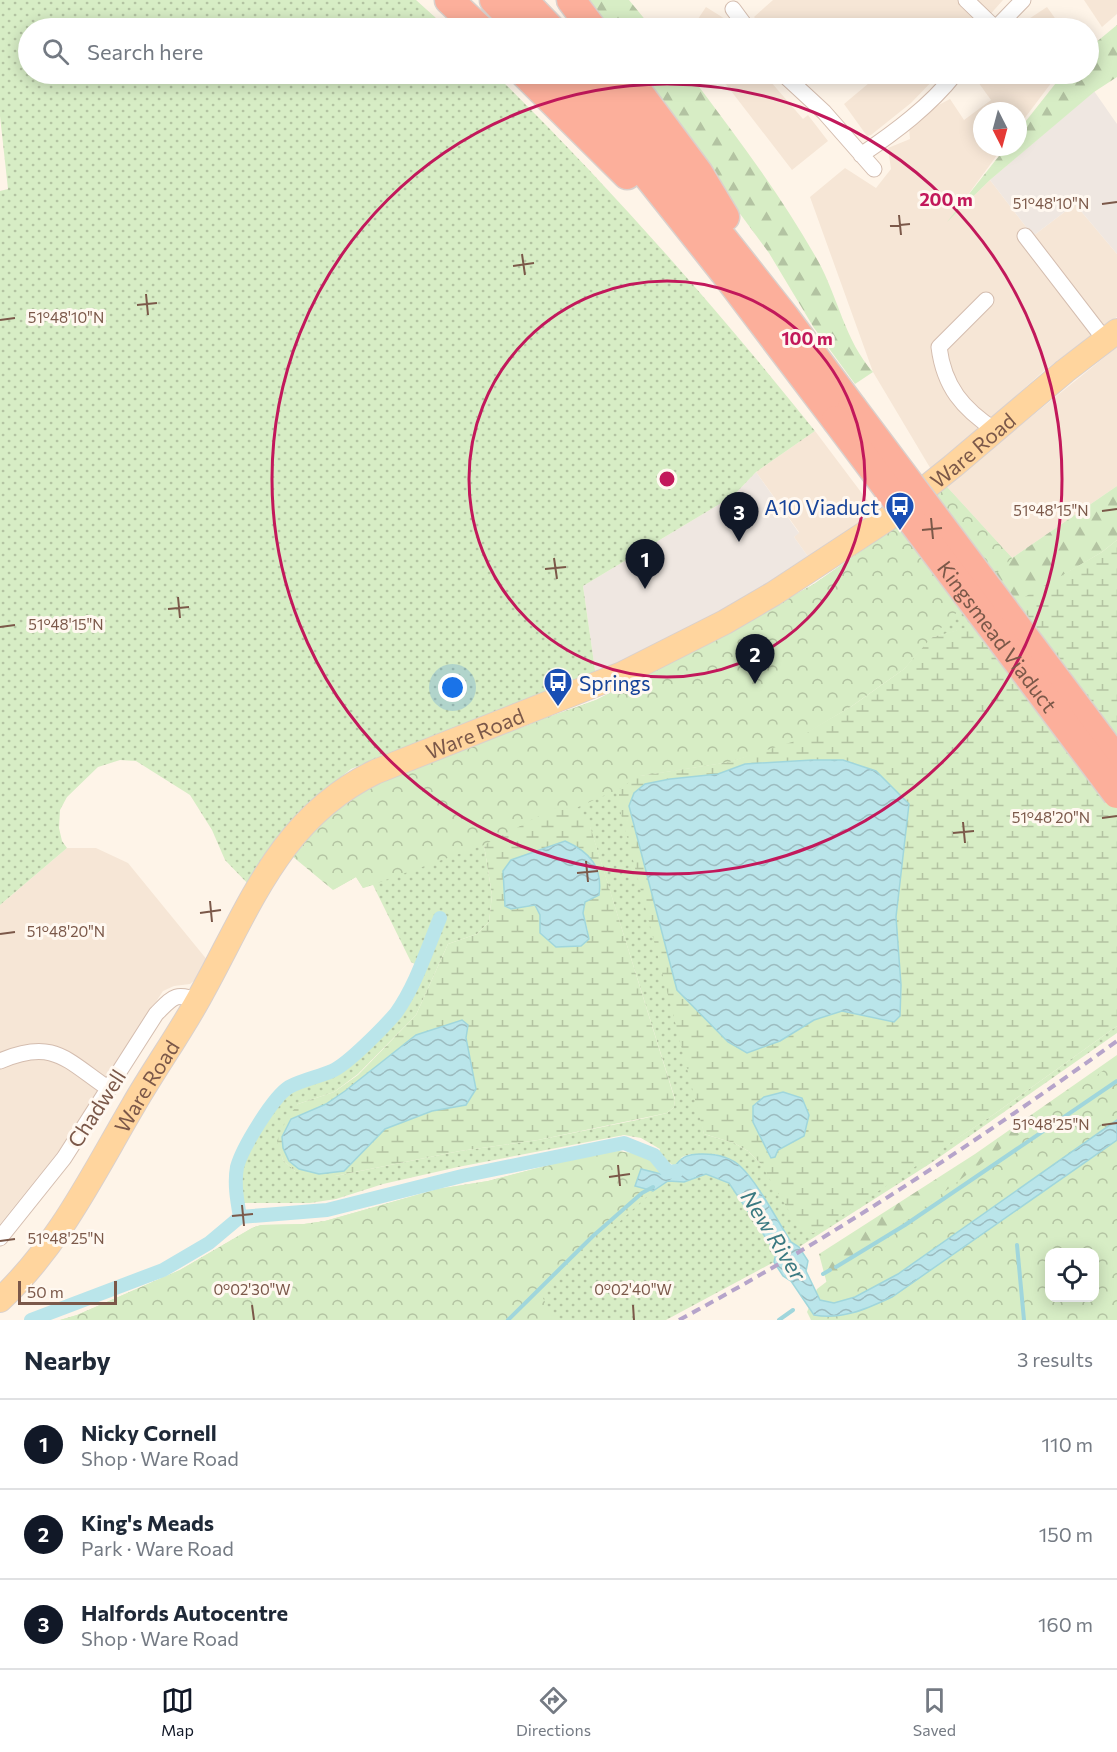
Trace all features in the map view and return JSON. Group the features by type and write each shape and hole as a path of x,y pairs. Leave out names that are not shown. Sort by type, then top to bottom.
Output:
{"highway":[{"path":"449,0 468,18"},
{"path":"494,0 511,18"},
{"path":"523,0 540,18"},
{"path":"571,0 584,18"},
{"path":"535,84 724,272"},
{"path":"573,84 724,272 844,414"},
{"path":"601,84 785,317"},
{"path":"633,84 699,172 844,414"},
{"name":"Kingsmead Viaduct","path":"844,414 1117,760"},
{"name":"Kingsmead Viaduct","path":"844,414 1117,794"}],"main road":[{"name":"Ware Road","path":"0,1300 40,1258 69,1218 134,1105 198,1001 278,854 296,832 331,798 357,780 583,691 725,622 814,569 887,519 1111,336"}],"street":[{"path":"966,0 985,18"},
{"path":"1006,18 1023,0"},
{"path":"733,9 740,18"},
{"path":"794,84 824,112 874,169"},
{"path":"861,155 899,128 947,84"},
{"path":"1025,236 1111,336"},
{"path":"986,300 939,347 941,361 951,388 960,402 976,418 995,430"},
{"name":"Chadwell","path":"0,1238 64,1158 156,1014 171,999 184,995 198,1001"},
{"path":"0,1061 31,1051 54,1053 109,1089"}],"shaded area":[{"path":"773,0 1003,0 987,18 754,17"},
{"path":"1084,0 1117,0 1117,14 1102,27 1099,18 1096,18"},
{"path":"706,7 724,18 699,18"},
{"path":"1047,7 1055,18 1030,18"},
{"path":"726,84 773,84 803,119 808,115 828,141 792,170"},
{"path":"868,84 929,84 911,103 867,136 844,104"},
{"path":"979,84 1050,84 1027,115 1027,102 988,102 991,100"},
{"path":"1094,91 1117,124 1117,254 1075,204 1033,236 990,180 1018,156 1027,156 1027,148"},
{"path":"950,99 964,120 973,113 973,156 996,156 951,218 990,180 1033,236 1075,204 1117,254 1117,317 1046,369 932,471 873,372 810,197 845,168 876,188 891,169 888,148 910,139 909,128 931,109"},
{"path":"1117,347 1117,486 1012,558 946,486"},
{"path":"815,431 876,512 809,558 794,537 799,532 756,472"},
{"path":"756,472 799,533 794,537 809,558 784,572 743,602 596,677 583,586 733,496"},
{"path":"67,848 96,848 128,863 208,961 190,984 174,986 163,991 58,1152 0,1224 0,905"}],"green space":[{"path":"0,0 416,0 436,18 18,18 18,84 505,84 620,203 739,338 815,431 756,472 733,496 583,586 596,677 483,717 351,769 311,801 250,886 225,860 212,830 190,795 136,761 120,760 98,767 67,797 60,810 59,828 62,841 67,848 0,905 0,191 8,189 0,116"},
{"path":"581,0 629,0 644,18 594,18"},
{"path":"1117,25 1117,77 1094,92 1027,149 1027,120 1055,84 1099,84 1099,40"},
{"path":"644,84 697,84 758,166 804,237 825,275 855,347 873,372 855,384 814,328 769,253"},
{"path":"999,156 1018,156 990,180 947,222"},
{"path":"946,486 1012,558 1117,486 1117,540 1102,552 1013,605 937,494"},
{"path":"946,486 1012,558 931,638 904,669 852,706 792,742 729,762 639,776 619,789 576,808 552,809 484,845 363,888 356,877 333,890 292,856 331,812 358,793 399,773 596,700 673,662 814,584 902,523"},
{"path":"902,523 978,625 930,638 904,669 792,742 729,762 639,776 704,1134 734,1143 748,1151 760,1163 813,1233 993,1115 1117,1026 1117,1033 931,1163 799,1247 791,1242 741,1167 715,1154 690,1154 682,1157 675,1166 657,1156 660,1149 641,1138 624,1135 458,1167 383,1184 336,1199 310,1203 244,1203 241,1182 244,1164 256,1138 278,1105 293,1092 340,1073 406,1006 424,969 411,962 373,885 363,888 356,877 333,890 534,722 596,700 746,623 814,584","holes":["590,827 675,1099 674,1107 667,1113 637,1120 335,1176 295,1171 283,1160 278,1141 298,1104 334,1092 358,1074 416,1015 448,944 477,934 489,922 492,895 484,845"]},
{"path":"1117,540 1117,1026 993,1115 832,1222 813,1233 799,1228 760,1163 748,1151 734,1143 704,1134 619,806 619,789 639,776 729,762 792,741 852,706 904,669 930,638 978,624 1102,552","holes":["812,760 876,771 909,804 896,917 901,985 894,1022 842,1011 814,1020 780,1041 677,990 629,806 634,793 645,784 718,774 745,764","753,1122 804,1136 778,1150 771,1158"]},
{"path":"576,808 590,826 675,1100 674,1107 667,1113 538,1140 460,1151 335,1176 310,1177 295,1171 283,1160 277,1141 287,1118 298,1104 334,1092 358,1075 416,1015 448,944 477,934 489,922 492,895 484,845 552,809","holes":["585,902 583,913 588,931 556,947 540,933 540,915 535,905","462,1020 468,1025 466,1038 476,1089 466,1105 432,1111 385,1129 344,1171 291,1119 326,1104 416,1035"]},
{"path":"1117,1055 1117,1107 827,1284 819,1254 975,1154"},
{"path":"1117,1060 1117,1320 811,1320 807,1312 817,1289"},
{"path":"618,1151 637,1154 655,1161 659,1169 653,1190 668,1181 684,1182 706,1174 729,1183 776,1253 774,1262 666,1320 60,1320 77,1315 180,1270 261,1225 325,1221 438,1189 488,1181 573,1159"},
{"path":"618,1151 640,1155 653,1161 667,1175 668,1181 653,1191 541,1294 554,1320 60,1320 77,1315 180,1270 261,1225 325,1221 438,1189 488,1181 573,1159"}],"water":[{"path":"843,760 876,771 909,804 896,917 901,985 900,1016 894,1022 842,1011 814,1020 780,1041 747,1053 728,1042 677,990 629,806 634,793 645,784 718,774 745,764"},
{"path":"565,841 581,850 593,862 600,885 599,895 585,902 583,913 589,939 581,946 556,947 540,933 540,915 535,905 511,909 505,906 503,871 511,860"},
{"path":"462,1020 468,1025 466,1038 476,1089 466,1105 432,1111 385,1129 344,1171 319,1174 299,1169 289,1161 283,1148 282,1137 291,1119 326,1104 416,1035"},
{"path":"783,1092 802,1098 809,1115 804,1136 778,1150 775,1157 771,1158 753,1122 753,1106 764,1097"},
{"path":"1117,1120 1117,1140 892,1297 845,1315 814,1315 791,1281 783,1276 774,1262 776,1253 729,1183 706,1174 684,1182 668,1181 653,1191 635,1186 641,1169 665,1175 659,1169 663,1164 672,1170 681,1159 688,1156 713,1155 733,1161 754,1183 791,1242 799,1247 808,1261 806,1271 820,1300 834,1303 855,1297 898,1274"}],"waterway":[{"name":"New River","path":"240,1217 236,1185 237,1167 245,1148 267,1112 289,1087 332,1071 347,1061 366,1045 396,1013 421,967 440,918"},
{"path":"836,1267 905,1225 1117,1081"},
{"name":"New River","path":"31,1320 163,1270 209,1243 240,1217 327,1210 462,1176 624,1143 654,1155 668,1172 677,1171"},
{"path":"508,1320 593,1236 642,1193 653,1187"},
{"path":"1017,1245 1024,1320"},
{"path":"823,1274 830,1270"},
{"path":"779,1320 793,1310"}],"railway":[{"path":"679,1320 792,1256 902,1188 1011,1116 1117,1041"}],"place":[{"name":"A10 Viaduct","path":"900,532"},
{"name":"Halfords Autocentre","path":"739,542"},
{"name":"Nicky Cornell","path":"645,589"},
{"name":"King's Meads","path":"755,684"},
{"name":"Springs","path":"558,708"}]}
